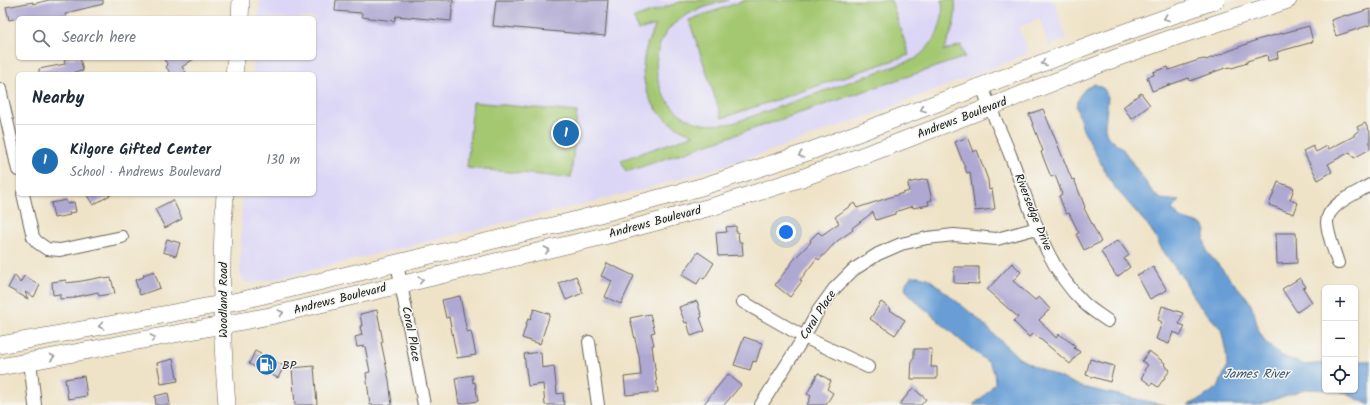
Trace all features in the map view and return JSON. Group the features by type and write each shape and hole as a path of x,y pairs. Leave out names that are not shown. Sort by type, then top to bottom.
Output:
{"street":[{"path":"240,16 241,0"},
{"name":"Andrews Boulevard","path":"0,345 222,304 397,264 588,217 701,187 808,152 1103,40 1216,0"},
{"name":"Andrews Boulevard","path":"0,367 270,316 604,236 725,202 799,179 1130,53 1288,0"},
{"path":"234,72 236,60"},
{"name":"Riversedge Drive","path":"982,86 989,107 1011,156 1037,228 1054,263 1066,283 1084,303 1108,321"},
{"path":"0,89 13,119 16,150"},
{"path":"1338,263 1327,221 1332,209 1343,200 1370,185"},
{"path":"23,196 33,237 41,246 47,249 60,250 122,236"},
{"name":"Woodland Road","path":"225,196 222,325 227,405"},
{"name":"Coral Place","path":"761,405 804,337 818,311 834,289 853,270 878,254 901,244 927,238 954,235 997,239 1037,228"},
{"name":"Coral Place","path":"397,264 424,405"},
{"path":"743,302 804,337 868,367"},
{"path":"589,342 598,405"},
{"path":"30,361 35,405"}],"shaded area":[{"path":"260,0 1051,0 1056,5 1066,39 1049,46 1039,19 1019,27 1028,54 876,113 762,154 642,190 311,270 255,283 249,283 244,281 240,273 242,196 316,196 316,72 253,72 254,60 316,60 316,16 258,16"}],"green space":[{"path":"686,0 728,0 700,9 675,23 665,35 658,49 656,64 658,80 664,94 672,107 684,117 703,124 733,123 915,59 928,47 937,34 942,18 942,0 955,0 953,26 943,51 961,45 965,57 626,172 621,160 694,135 672,124 652,103 647,91 643,65 645,51 656,25 638,30 634,18"},
{"path":"746,0 891,0 909,55 722,118 689,20"},
{"path":"473,102 577,112 571,178 467,168"}],"water":[{"name":"James River","path":"1095,84 1104,89 1108,97 1105,127 1107,136 1122,148 1154,194 1161,199 1180,201 1172,209 1180,218 1204,226 1206,231 1204,238 1207,252 1248,299 1254,311 1258,329 1266,343 1280,355 1305,365 1322,363 1322,390 1306,389 1258,405 1188,405 1201,399 1218,387 1227,367 1226,352 1221,329 1196,302 1185,281 1163,251 1150,228 1112,184 1083,130 1076,106 1080,95 1086,88"},
{"path":"911,276 928,278 976,317 1019,358 1036,367 1082,387 1164,405 973,405 985,395 995,383 994,372 989,363 960,340 910,296 905,289 906,283"},
{"path":"1358,361 1370,361 1370,405 1344,393 1358,393"}],"building":[{"path":"49,0 103,0 103,4 70,12 65,14 66,16 16,16 16,18 9,20 6,7 33,2 33,4"},
{"path":"336,0 453,0 451,21 396,16 394,21 362,17 362,13 335,11"},
{"path":"496,0 608,0 605,36 493,26"},
{"path":"1370,9 1370,25 1336,36 1331,20"},
{"path":"1309,26 1313,42 1277,52 1278,58 1268,61 1267,55 1247,61 1247,63 1232,68 1225,68 1190,81 1189,78 1152,91 1147,77 1154,75 1153,72 1168,67 1169,70 1199,60 1206,60 1257,40"},
{"path":"64,60 80,60 83,71 39,72 39,69 65,64"},
{"path":"164,60 192,60 182,67 186,72 170,72 166,67 168,65"},
{"path":"1141,93 1150,105 1132,119 1123,107"},
{"path":"1043,109 1072,180 1074,179 1085,207 1084,208 1101,242 1084,250 1076,234 1079,233 1069,213 1066,214 1059,196 1062,194 1055,175 1051,177 1029,114"},
{"path":"1365,123 1370,132 1370,149 1354,158 1350,152 1328,164 1332,172 1318,180 1303,151 1313,146 1316,152 1327,146 1329,149 1354,136 1354,134 1359,131 1357,127"},
{"path":"968,137 974,152 977,150 988,180 989,190 992,189 995,209 975,211 970,172 967,173 955,142"},
{"path":"927,179 932,200 928,201 929,205 913,208 913,206 876,220 873,212 852,228 853,230 836,242 819,260 817,258 800,280 802,281 790,297 775,285 796,257 811,242 810,240 818,232 822,235 839,223 835,217 854,203 857,208 909,191 908,183"},
{"path":"1278,182 1294,188 1290,200 1298,203 1294,214 1269,205"},
{"path":"87,196 109,196 93,205"},
{"path":"66,200 67,204 74,202 76,212 69,213 70,215 54,218 51,203"},
{"path":"173,200 182,219 165,228 155,209"},
{"path":"736,226 739,242 742,242 743,255 718,256 716,233 727,232 726,227"},
{"path":"1276,233 1296,233 1297,263 1277,264"},
{"path":"167,239 180,243 176,256 163,252"},
{"path":"1118,240 1129,255 1124,259 1130,267 1117,277 1101,252"},
{"path":"698,252 714,263 704,279 701,277 697,284 682,275"},
{"path":"607,263 634,276 621,304 605,297 612,281 601,276"},
{"path":"1012,263 1021,272 1013,281 1035,300 1039,297 1050,309 1039,320 1056,338 1059,334 1076,346 1074,348 1080,352 1070,364 1033,333 1029,337 1013,321 1018,317 987,290"},
{"path":"954,267 979,267 979,284 954,283"},
{"path":"1153,267 1167,290 1150,299 1137,275"},
{"path":"154,271 160,288 140,295 135,280"},
{"path":"15,275 20,283 24,276 40,285 34,297 25,292 28,299 8,288"},
{"path":"576,276 583,293 566,300 559,283"},
{"path":"103,277 104,279 111,278 115,293 99,296 98,292 75,298 60,299 60,294 53,295 52,282 66,280 66,283"},
{"path":"1300,278 1306,287 1303,288 1312,302 1297,312 1282,289"},
{"path":"460,296 467,332 471,331 476,355 457,358 449,317 446,318 442,300"},
{"path":"697,301 702,317 700,318 705,331 691,336 687,322 685,323 679,307"},
{"path":"881,302 905,320 895,335 870,319"},
{"path":"1162,306 1183,313 1179,324 1185,326 1181,335 1173,332 1169,344 1156,339 1162,322 1158,320"},
{"path":"534,309 550,314 540,344 522,338 528,319 530,320"},
{"path":"377,310 392,405 370,405 366,373 370,372 365,346 357,347 355,337 362,335 360,314"},
{"path":"650,314 655,332 651,333 654,345 652,345 658,392 626,395 624,377 641,375 639,356 630,318"},
{"path":"744,337 762,343 756,362 753,361 750,370 734,365"},
{"path":"914,349 932,349 931,367 937,367 937,379 911,379"},
{"name":"BP","path":"255,351 284,366 278,378 249,364"},
{"path":"1149,351 1165,363 1164,365 1170,370 1158,387 1152,383 1151,385 1141,378 1148,365 1142,361"},
{"path":"541,352 542,368 554,366 557,394 563,393 564,405 545,405 543,384 528,386 524,354"},
{"path":"173,359 178,381 161,384 157,363"},
{"path":"1090,359 1114,366 1110,382 1086,375"},
{"path":"314,366 317,405 295,405 292,368"},
{"path":"818,373 831,381 827,389 833,393 826,405 807,405 811,396 807,394"},
{"path":"728,374 741,385 724,405 703,405"},
{"path":"472,375 473,383 475,382 478,401 459,404 455,378"},
{"path":"84,376 87,396 68,399 65,379"},
{"path":"913,388 926,399 921,405 899,405"},
{"path":"168,393 170,405 156,405 155,396"}],"place":[{"name":"Kilgore Gifted Center","path":"566,133"},
{"name":"BP","path":"266,365"}]}
